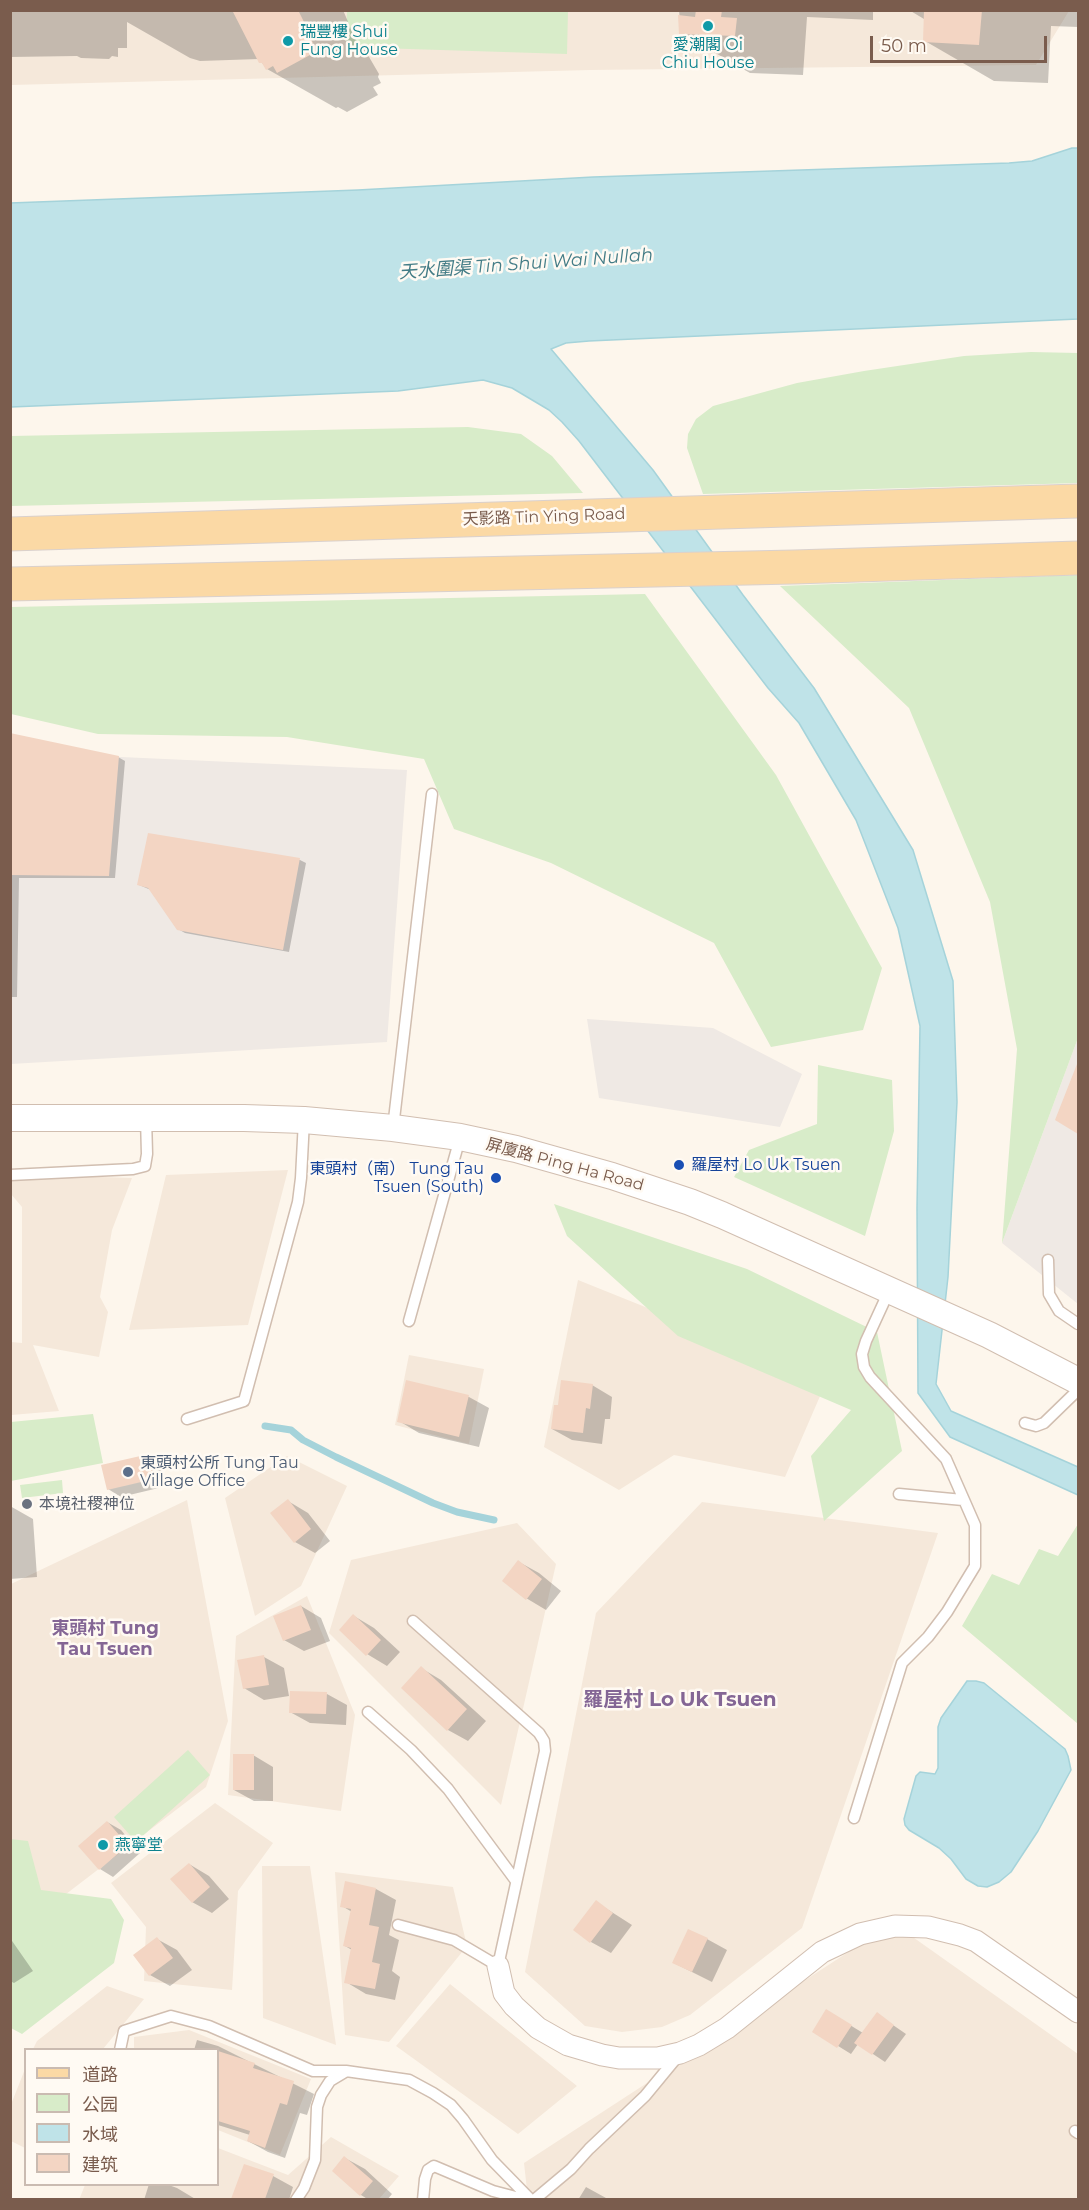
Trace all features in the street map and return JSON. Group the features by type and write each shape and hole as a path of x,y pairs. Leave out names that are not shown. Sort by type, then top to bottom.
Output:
{"main road":[{"name":"天影路 Tin Ying Road","path":"10,534 1078,501"},
{"path":"10,584 794,567 1078,558"}],"street":[{"name":"屏廈路 Ping Ha Road","path":"10,1118 304,1120 460,1137 558,1160 690,1202 989,1335 1078,1382"},
{"path":"498,1966 504,1993 514,2006 538,2028 568,2045 619,2058 658,2058 680,2053 712,2038 822,1952 860,1934 894,1926 928,1927 976,1941 1078,2012"}],"lane":[{"path":"393,1128 432,794"},
{"path":"10,1174 133,1169 145,1166 147,1118"},
{"path":"187,1419 244,1401 298,1202 304,1120"},
{"path":"409,1322 460,1137"},
{"path":"1048,1260 1049,1294 1059,1311 1078,1324"},
{"path":"854,1818 903,1663 934,1629 975,1566 975,1525 946,1459 870,1377 864,1367 862,1354 866,1341 890,1290"},
{"path":"1025,1423 1036,1426 1044,1423 1078,1390"},
{"path":"899,1494 963,1500"},
{"path":"398,1925 454,1940 498,1966 545,1751 544,1741 539,1733 413,1621"},
{"path":"368,1712 411,1750 448,1789 516,1881"},
{"path":"120,2048 124,2031 171,2016 209,2026 313,2070 346,2071 409,2080 442,2099 463,2119 492,2160 531,2199"},
{"path":"423,2199 424,2179 428,2170 434,2166 492,2195 531,2199 571,2169 588,2149 645,2096 680,2053"},
{"path":"296,2199 304,2188 315,2160 317,2107 321,2095 330,2081 346,2071"}],"shaded area":[{"path":"10,11 1069,11 1036,65 590,70 11,85"},
{"path":"11,752 407,770 387,1042 11,1064"},
{"path":"587,1019 713,1028 802,1074 780,1127 599,1098"},
{"path":"1078,1038 1078,1304 1002,1243"},
{"path":"288,1170 248,1325 129,1330 166,1175"},
{"path":"11,1174 132,1178 112,1230 100,1297 108,1312 99,1357 33,1345 59,1411 11,1415 11,1342 22,1343 22,1207 11,1194"},
{"path":"578,1280 827,1380 785,1477 674,1455 619,1490 544,1447"},
{"path":"409,1355 484,1369 469,1444 395,1425"},
{"path":"287,1456 347,1486 301,1586 255,1616 225,1498"},
{"path":"187,1500 228,1721 206,1787 53,1904 11,1862 11,1584"},
{"name":"羅屋村 Lo Uk Tsuen","path":"702,1502 938,1533 802,1928 690,2015 662,2027 622,2032 585,2026 525,1972 596,1613"},
{"path":"517,1523 556,1564 501,1805 329,1633 351,1560"},
{"path":"307,1596 355,1715 341,1811 228,1795 236,1636"},
{"path":"215,1803 273,1843 238,1891 232,1990 144,1981 146,1927 111,1883"},
{"path":"262,1866 310,1866 336,2045 263,2018"},
{"path":"335,1872 453,1887 467,1946 389,2042 345,2035"},
{"path":"893,1923 1078,2054 1078,2199 528,2199 524,2163"},
{"path":"450,1984 577,2086 518,2134 396,2046"},
{"path":"107,1986 144,1999 104,2048 34,2048 37,2041"},
{"path":"189,2030 311,2079 280,2155 219,2130 219,2048 134,2048 134,2037"},
{"path":"24,2072 24,2147 11,2141 10,2107"},
{"path":"331,2137 399,2176 379,2199 79,2200 85,2186 219,2186 219,2148 288,2175"}],"green space":[{"path":"347,11 568,11 567,54 346,47"},
{"path":"1031,352 1078,353 1078,483 703,494 687,448 688,434 696,419 713,406 797,383 864,371 964,356"},
{"path":"468,427 521,434 552,456 583,493 11,506 11,436"},
{"path":"1078,575 1078,1038 1002,1243 1017,1049 990,902 909,708 780,586"},
{"path":"645,594 776,775 882,968 863,1030 771,1047 714,943 551,863 454,829 424,759 287,737 98,734 11,714 11,607"},
{"path":"818,1065 892,1080 894,1131 865,1236 734,1177 749,1150 817,1124"},
{"path":"554,1204 747,1269 877,1332 902,1451 824,1521 811,1456 851,1410 678,1336 567,1236"},
{"path":"93,1414 103,1463 11,1481 11,1422"},
{"path":"62,1480 63,1493 22,1498 20,1485"},
{"path":"1078,1524 1078,1724 962,1626 992,1574 1019,1585 1039,1549 1058,1556"},
{"path":"188,1750 210,1775 136,1842 114,1817"},
{"path":"10,1839 28,1841 41,1890 111,1899 124,1920 114,1963 22,2034 11,2028"}],"water":[{"name":"天水圍渠 Tin Shui Wai Nullah","path":"1078,148 1078,319 589,341 566,343 551,349 653,470 743,595 814,688 913,850 953,981 957,1102 948,1277 936,1384 951,1411 1078,1467 1078,1495 950,1437 918,1393 917,1208 920,1026 898,928 856,820 799,723 768,688 579,441 549,410 512,388 483,380 398,391 11,407 10,203 358,190 593,177 1009,163 1032,161"},
{"path":"967,1681 984,1683 1065,1749 1071,1770 1038,1831 1011,1872 999,1882 987,1887 978,1886 966,1879 951,1859 939,1848 909,1830 904,1819 916,1776 920,1772 935,1774 938,1768 938,1727 941,1718"}],"building":[{"name":"瑞豐樓 Shui Fung House","path":"232,10 298,10 313,43 306,47 310,55 277,73 273,66 266,70 262,63 259,63"},
{"name":"愛潮閣 Oi Chiu House","path":"696,10 722,10 721,17 737,18 735,36 679,34 678,15 695,17"},
{"path":"924,10 982,10 979,45 923,42"},
{"path":"10,733 119,756 109,876 10,875"},
{"path":"148,833 300,858 283,950 177,930 148,888 137,885"},
{"path":"1078,1064 1078,1134 1055,1120"},
{"path":"406,1380 469,1395 459,1437 397,1422"},
{"path":"561,1380 593,1384 590,1409 586,1408 583,1433 551,1429 554,1405 558,1405"},
{"name":"東頭村公所 Tung Tau Village Office","path":"149,1454 154,1479 107,1490 101,1465"},
{"path":"288,1499 311,1529 294,1543 270,1513"},
{"path":"518,1560 542,1579 526,1600 502,1581"},
{"path":"301,1605 311,1630 283,1641 273,1616"},
{"path":"353,1614 381,1640 366,1656 339,1630"},
{"path":"264,1655 269,1685 243,1689 237,1660"},
{"path":"421,1666 467,1709 447,1731 401,1688"},
{"path":"290,1691 327,1692 326,1714 289,1713"},
{"path":"233,1754 254,1754 254,1790 233,1790"},
{"name":"燕寧堂","path":"107,1821 128,1845 99,1870 78,1846"},
{"path":"189,1863 210,1887 192,1903 170,1879"},
{"path":"345,1881 376,1888 369,1925 379,1927 372,1962 380,1964 375,1989 344,1983 351,1948 343,1946 351,1909 340,1907"},
{"path":"596,1900 613,1913 590,1943 573,1930"},
{"path":"688,1929 708,1938 692,1972 672,1963"},
{"path":"157,1937 173,1958 149,1976 133,1955"},
{"path":"826,2009 852,2025 837,2048 812,2032"},
{"path":"877,2012 894,2025 872,2055 854,2043"},
{"path":"219,2051 255,2063 253,2068 294,2081 287,2105 280,2103 265,2148 247,2141 250,2131 219,2121"},
{"path":"344,2156 373,2181 360,2196 332,2171"},
{"path":"244,2164 274,2174 265,2199 231,2199"}],"waterway":[{"path":"265,1426 291,1430 303,1440 336,1457 433,1503 457,1512 494,1520"}],"place":[{"name":"愛潮閣 Oi Chiu House","path":"708,26"},
{"name":"瑞豐樓 Shui Fung House","path":"288,41"},
{"name":"羅屋村 Lo Uk Tsuen","path":"679,1165"},
{"name":"東頭村（南） Tung Tau Tsuen (South)","path":"496,1178"},
{"name":"東頭村公所 Tung Tau Village Office","path":"128,1472"},
{"name":"本境社稷神位","path":"27,1504"},
{"name":"燕寧堂","path":"103,1845"}],"district":[{"name":"東頭村 Tung Tau Tsuen","path":"105,1639"},
{"name":"羅屋村 Lo Uk Tsuen","path":"680,1700"}]}
